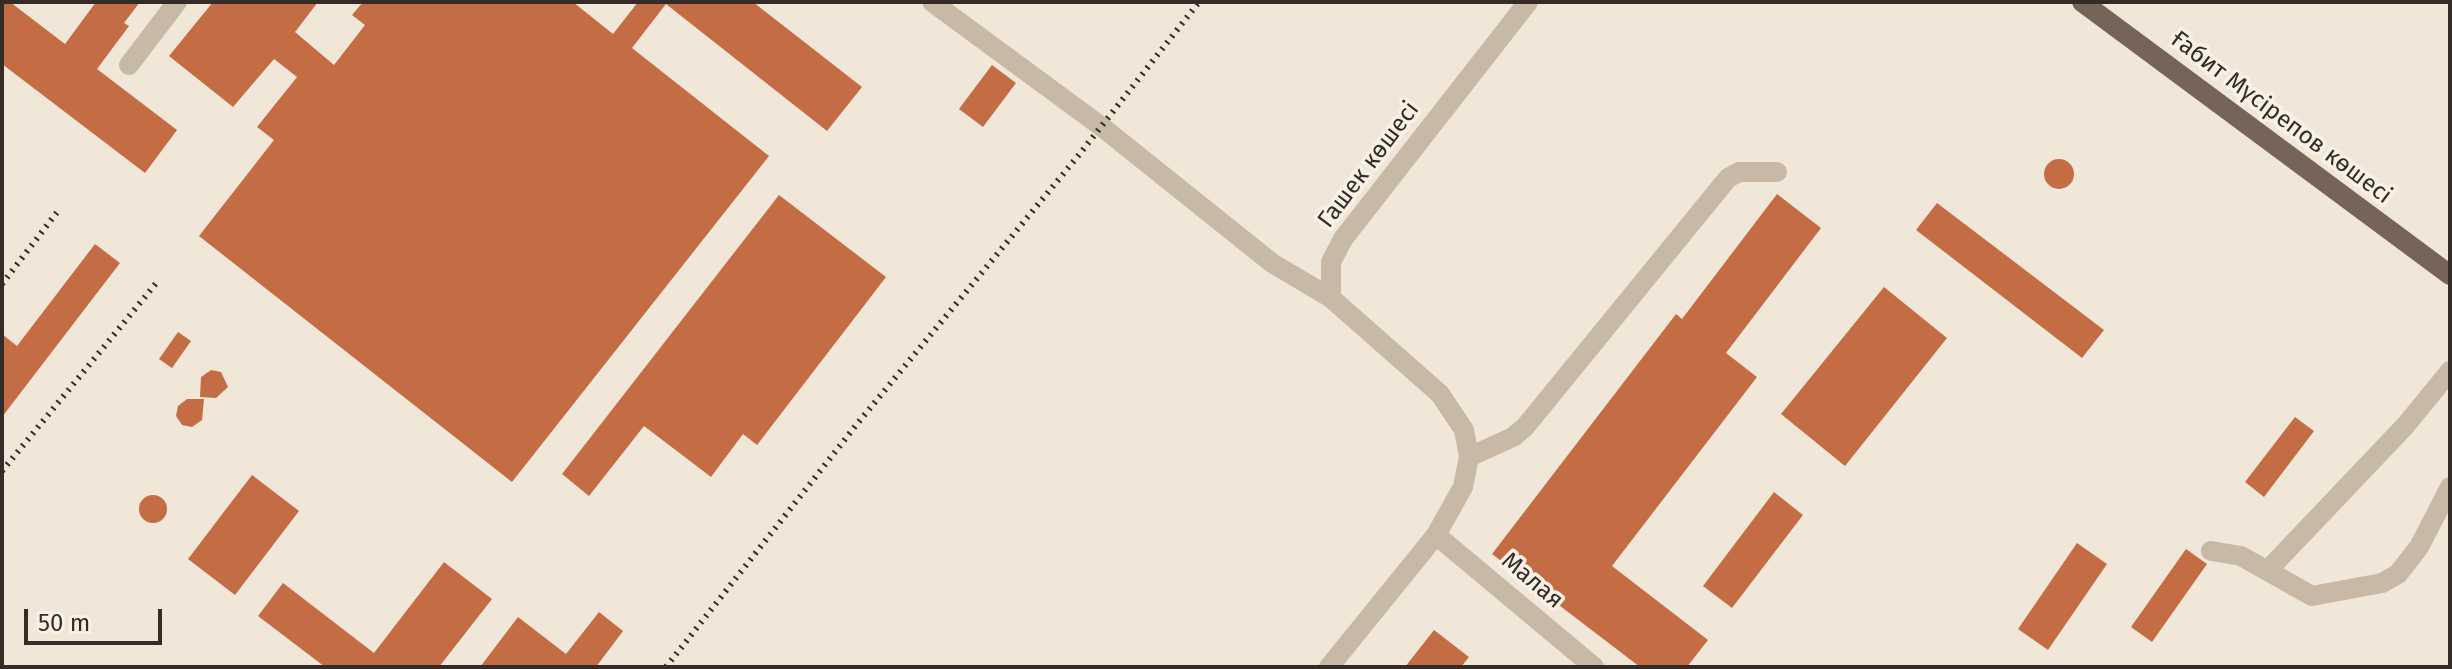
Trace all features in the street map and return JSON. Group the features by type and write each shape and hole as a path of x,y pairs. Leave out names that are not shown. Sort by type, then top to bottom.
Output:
{"main road":[{"name":"Ғабит Мүсірепов көшесі","path":"2082,2 2450,275"}],"street":[{"path":"129,65 177,2"},
{"path":"932,2 1102,127 1272,263 1331,298 1440,394 1464,430 1469,457 1463,487 1436,535 1329,667"},
{"name":"Гашек көшесі","path":"1331,298 1331,262 1343,239 1528,2"},
{"path":"1469,457 1513,437 1525,427 1728,178 1747,171 1777,172"},
{"path":"2268,570 2405,426 2450,371"},
{"path":"2211,551 2241,556 2312,596 2382,583 2398,574 2419,547 2450,487"},
{"name":"Малая","path":"1436,535 1594,667"}],"building":[{"path":"2,2 10,2 65,44 96,2 140,2 124,23 129,26 97,69 177,130 145,173 2,64"},
{"path":"213,2 318,2 295,32 334,65 365,25 352,15 363,2 573,2 613,34 638,2 753,2 862,87 827,131 666,4 632,48 769,156 512,482 199,236 274,140 257,127 297,77 274,59 233,107 169,56"},
{"path":"992,65 1016,83 983,127 959,109"},
{"path":"2059,159 2070,163 2074,174 2070,185 2059,189 2048,185 2044,174 2048,163"},
{"path":"1777,194 1821,228 1726,353 1757,377 1612,566 1708,640 1687,667 1640,667 1492,554 1676,314 1682,319"},
{"path":"779,195 886,277 757,445 743,434 711,477 644,426 589,496 562,474"},
{"path":"1937,203 2104,330 2082,358 1916,230"},
{"path":"95,244 120,263 2,417 2,334 17,346"},
{"path":"1884,287 1947,338 1845,466 1781,414"},
{"path":"178,332 191,341 172,368 159,359"},
{"path":"211,370 221,372 228,387 216,398 200,397 201,377"},
{"path":"187,399 204,399 202,420 192,427 182,425 176,416 178,406"},
{"path":"2295,417 2314,431 2264,497 2245,482"},
{"path":"252,475 299,511 235,595 188,559"},
{"path":"1774,492 1803,515 1732,608 1703,586"},
{"path":"153,495 163,499 167,509 163,519 153,523 143,519 139,509 143,499"},
{"path":"2077,543 2107,564 2048,650 2018,629"},
{"path":"2186,549 2207,564 2152,642 2131,627"},
{"path":"444,562 492,599 439,667 325,667 258,616 283,583 374,653"},
{"path":"599,612 623,631 596,667 480,667 518,617 566,654"},
{"path":"1434,630 1469,657 1461,667 1405,667"}],"railway":[{"path":"666,667 857,424 1078,156 1199,2"},
{"path":"2,284 58,211"},
{"path":"2,471 158,281"}]}
